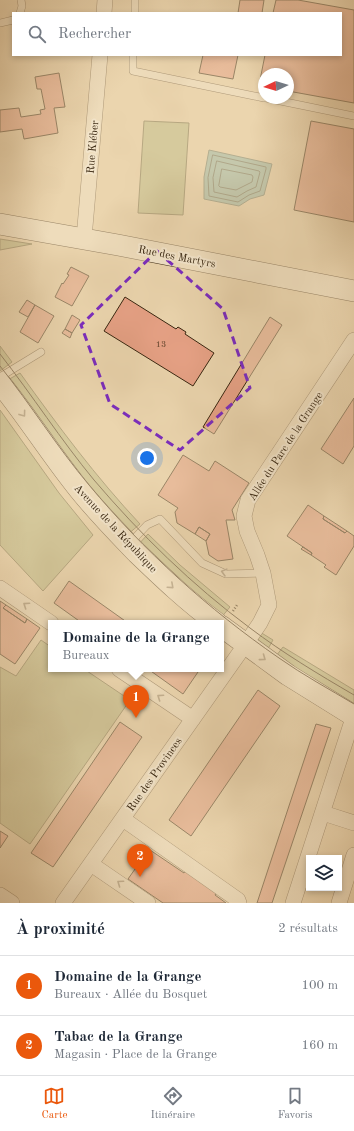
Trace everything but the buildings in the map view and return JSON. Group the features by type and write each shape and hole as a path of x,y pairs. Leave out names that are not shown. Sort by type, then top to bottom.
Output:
{"street":[{"path":"104,12 105,0"},
{"name":"Rue Kléber","path":"84,238 100,56"},
{"name":"Rue des Martyrs","path":"0,224 84,238 354,291"},
{"name":"Allée du Parc de la Grange","path":"245,645 260,623 269,605 263,573 247,531 244,516 248,500 354,340"},
{"name":"Avenue de la République","path":"0,383 91,504 161,577 212,620"},
{"path":"0,588 48,621"},
{"path":"224,628 294,679 354,716 293,903"},
{"name":"Rue des Provinces","path":"64,903 245,645"},
{"path":"123,672 192,719"},
{"path":"323,813 354,823"},
{"path":"123,819 238,900 239,903"},
{"path":"339,903 354,855"},
{"path":"91,864 148,903"},
{"path":"0,895 12,903"}],"lane":[{"path":"20,12 22,6 21,0"},
{"path":"135,0 135,12"},
{"path":"0,22 12,20"},
{"path":"133,56 133,71 258,97"},
{"path":"294,104 354,116"},
{"path":"0,377 41,352"},
{"path":"128,544 147,525 160,518 202,563 226,574 263,573"}],"highlighted area":[{"path":"157,251 223,309 250,388 180,450 110,404 81,325"}],"green space":[{"path":"144,121 189,123 183,215 138,213"},
{"path":"0,239 32,244 0,250"},
{"path":"0,346 12,362 0,371"},
{"path":"20,373 78,451 140,524 127,535 6,381"},
{"path":"0,410 59,493 93,535 43,591 0,545"},
{"path":"148,534 180,565 230,607 220,619 137,546"},
{"path":"260,632 273,640 265,654 258,647"},
{"path":"41,640 48,645 48,672 88,672 130,700 30,844 0,823 0,667 16,676"},
{"path":"283,647 354,690 354,711 273,660"}],"water":[{"path":"209,150 272,164 264,195 250,199 239,206 204,199 204,177"}],"tram line":[{"path":"0,354 94,480 148,539 187,577 262,637 354,695"},
{"path":"0,366 89,485 132,533 178,578 227,620 279,658 354,704"}],"place":[{"name":"Domaine de la Grange","path":"136,718"},
{"name":"Tabac de la Grange","path":"140,877"}]}
